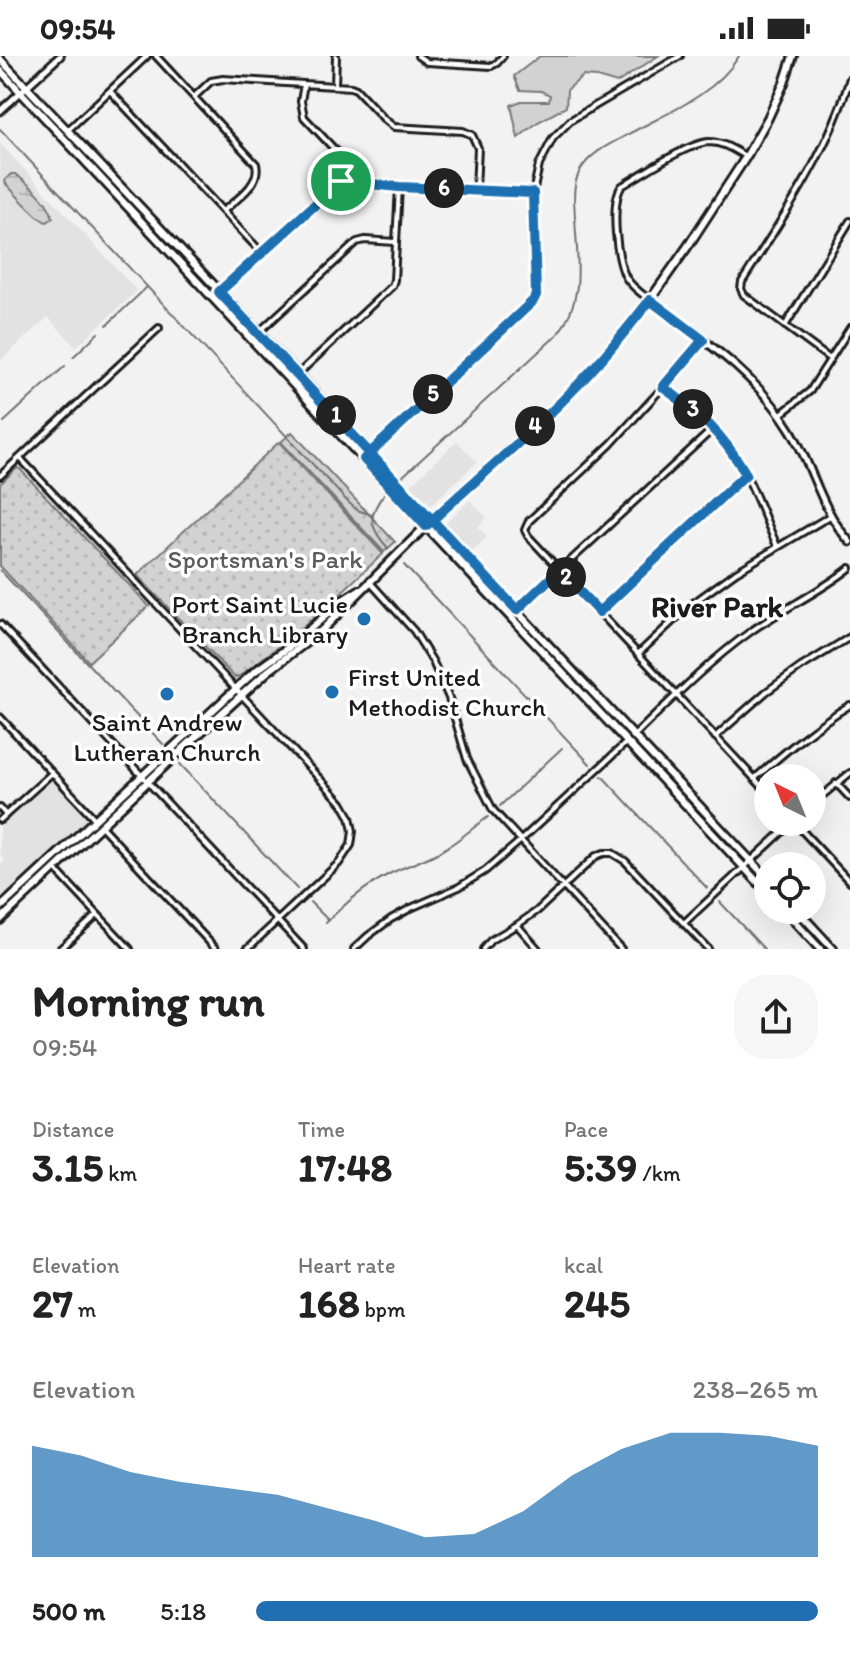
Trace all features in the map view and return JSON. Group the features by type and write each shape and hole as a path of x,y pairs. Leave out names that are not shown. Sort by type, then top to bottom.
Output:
{"main road":[{"path":"0,920 241,695 316,636 429,524 570,394 650,300 688,246 768,118 793,56"},
{"path":"0,59 213,298 364,459 517,610 754,864"},
{"path":"0,70 68,130 298,374 510,616 754,878"},
{"path":"0,908 254,672 367,584"},
{"path":"569,680 576,674"},
{"path":"683,802 690,795"},
{"path":"797,924 820,949"},
{"path":"810,924 833,949"}],"street":[{"path":"0,111 60,56"},
{"path":"68,130 147,56"},
{"path":"156,56 256,164 258,171 255,181 223,211"},
{"path":"335,85 336,56"},
{"path":"418,56 427,62 491,66 503,56"},
{"path":"364,459 533,301 536,295 533,193 539,165 553,138 571,120 680,56"},
{"path":"830,359 744,295 741,289 742,282 822,149 842,106 850,78"},
{"path":"194,97 211,81 223,79 354,88 394,127 463,131 472,135 478,148 476,189"},
{"path":"304,84 304,117 335,150 341,181"},
{"path":"110,91 262,253"},
{"path":"746,157 724,144 708,142 692,147 622,186 616,202 621,268 628,280 650,300 733,363 781,414 806,458 830,516 850,542"},
{"path":"213,298 341,181 533,193"},
{"path":"298,374 390,289 394,280 399,187"},
{"path":"785,326 850,221"},
{"path":"258,333 357,242 395,242"},
{"path":"0,476 159,328"},
{"path":"781,414 810,391 850,328"},
{"path":"703,340 611,444 529,521 525,530 754,779"},
{"path":"663,387 714,428 731,449 746,474 777,546"},
{"path":"510,616 714,428"},
{"path":"20,458 342,803 350,817 353,831 351,845 339,863 247,949"},
{"path":"599,612 746,474"},
{"path":"638,654 689,606 736,572 830,516"},
{"path":"354,949 391,919 459,887 485,871 720,655 751,631 850,568"},
{"path":"367,584 402,616 424,646 449,698 475,777 493,810 621,949"},
{"path":"0,624 304,949"},
{"path":"715,737 766,692 850,637"},
{"path":"771,764 793,744 850,705"},
{"path":"0,717 95,819"},
{"path":"0,820 52,773"},
{"path":"826,792 850,773"},
{"path":"836,783 850,798"},
{"path":"0,808 6,815"},
{"path":"101,826 216,949"},
{"path":"684,923 779,836"},
{"path":"807,836 850,882"},
{"path":"483,949 564,887 596,856 612,853 625,861 708,949"},
{"path":"49,861 130,949"},
{"path":"60,949 97,915"},
{"path":"517,925 538,949"}],"shaded area":[{"path":"0,143 137,291 76,347 48,317 0,361"},
{"path":"457,441 477,462 431,505 411,484"},
{"path":"470,500 487,518 478,527 487,537 471,552 445,524"},
{"path":"52,777 91,818 0,903 0,865 5,860 0,854 0,824"}],"green space":[{"path":"540,56 658,56 617,83 583,76 567,90 566,107 538,122 518,138 511,105 521,101 549,101 550,95 541,91 520,90 514,76"},
{"path":"11,174 38,193 53,218 43,221 26,206 6,184 5,180"},
{"path":"292,432 395,542 384,552 281,442"},
{"name":"Sportsman's Park","path":"279,442 383,554 299,631 235,678 137,575"},
{"path":"19,468 149,606 89,662 0,566 0,484"}],"waterway":[{"path":"402,477 557,335 566,321 578,279 575,186 585,163 606,146 703,93 729,70 739,56"},
{"path":"0,129 347,501 357,510 372,515"},
{"path":"107,325 146,288"},
{"path":"73,357 98,333"},
{"path":"4,422 65,366"},
{"path":"385,493 375,508 373,521 377,534 388,548"},
{"path":"404,565 590,764"},
{"path":"0,570 163,744"},
{"path":"500,806 562,748"},
{"path":"180,764 297,889"},
{"path":"602,776 707,888"},
{"path":"326,923 373,883 444,849 488,817"},
{"path":"310,902 328,920"},
{"path":"720,902 764,949"}],"place":[{"name":"Port Saint Lucie Branch Library","path":"364,619"},
{"name":"First United Methodist Church","path":"332,692"},
{"name":"Saint Andrew Lutheran Church","path":"167,694"}],"district":[{"name":"River Park","path":"717,606"}],"route":[{"path":"341,181 219,292 298,374 370,453 387,472 432,521 517,610 559,570 599,612 746,474 714,428 663,387 703,340 650,300 570,394 432,521 426,526 364,459 370,453 533,301 536,295 533,193 341,181"}]}
